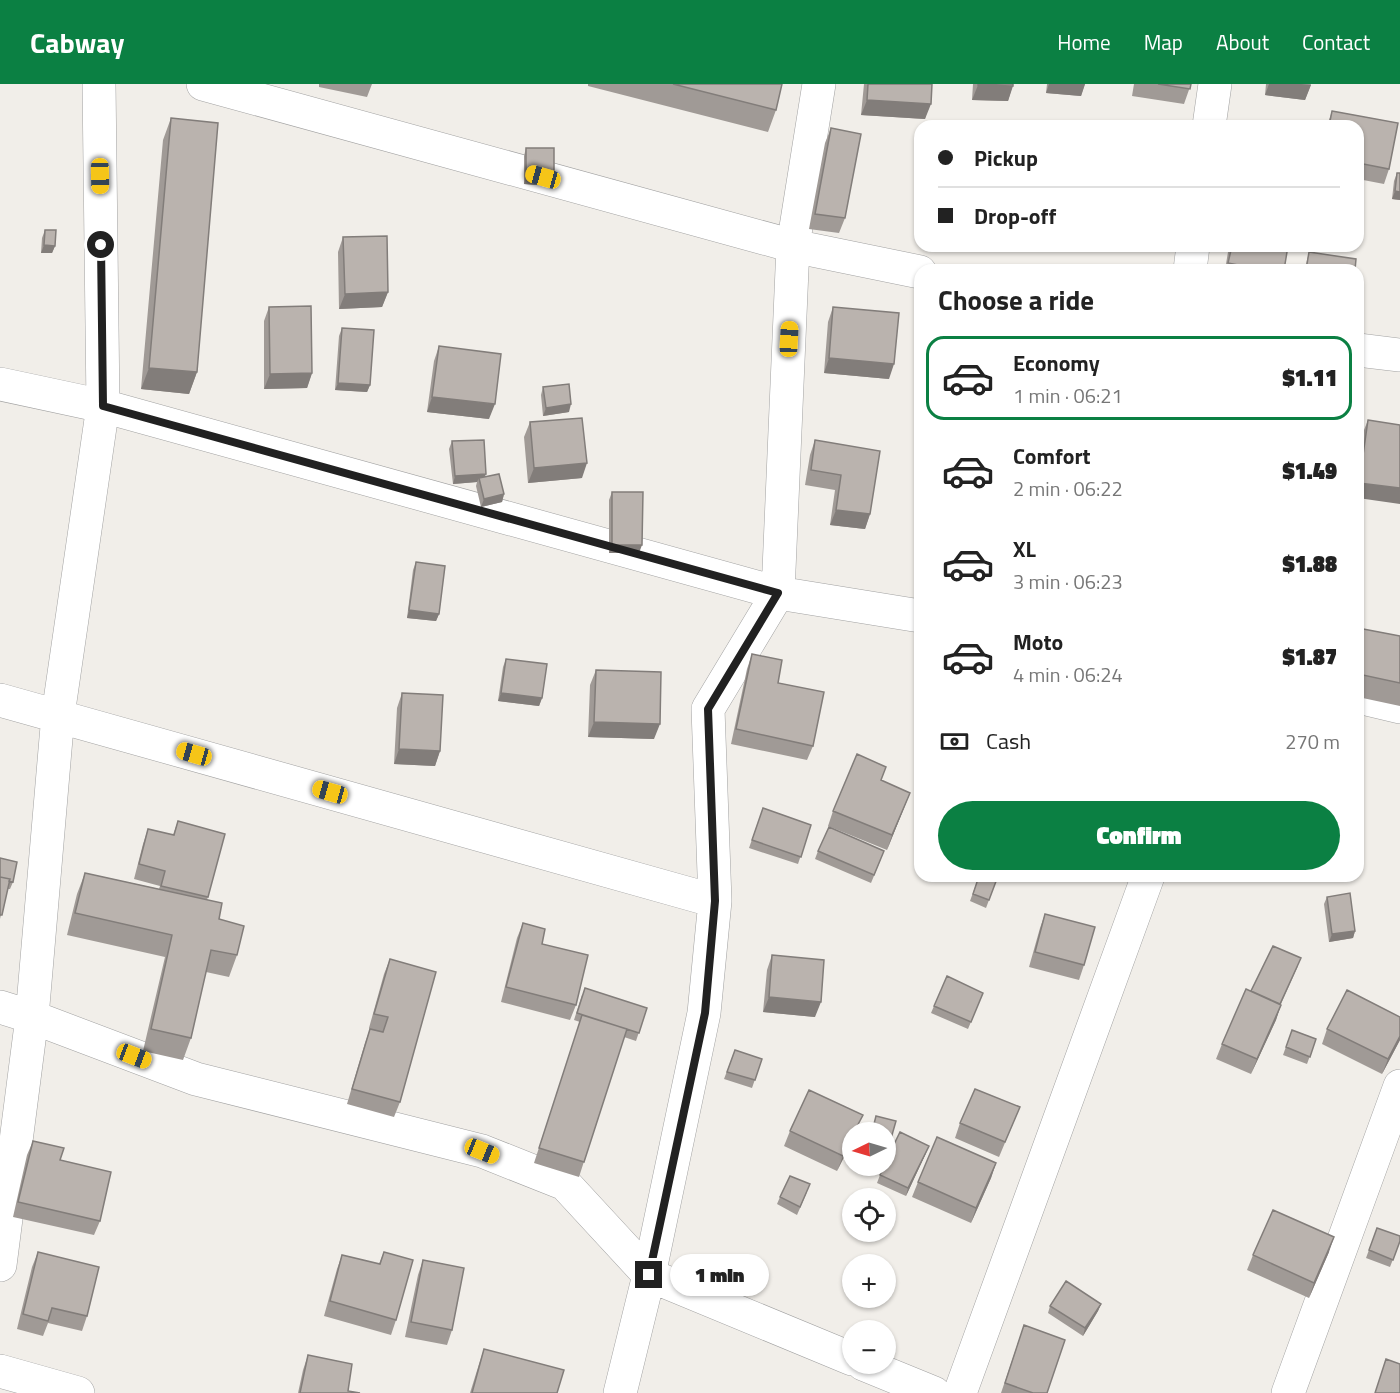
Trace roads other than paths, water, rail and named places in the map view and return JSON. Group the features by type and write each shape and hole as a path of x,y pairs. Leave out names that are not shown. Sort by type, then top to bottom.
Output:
{"street":[{"path":"0,1265 32,1017 58,716 103,406 99,84"},
{"path":"203,84 793,246 914,271"},
{"path":"620,1393 649,1275 705,1013 715,901 708,709 778,593 793,246 819,84"},
{"path":"1210,120 1215,84"},
{"path":"1364,351 1400,355"},
{"path":"0,384 103,406 778,593 914,615"},
{"path":"1364,698 1400,707"},
{"path":"0,700 715,901"},
{"path":"960,1393 1146,882"},
{"path":"0,1007 196,1079 482,1151 565,1184 649,1275 842,1355"},
{"path":"1288,1393 1400,1086"},
{"path":"0,1371 78,1393"},
{"path":"887,1374 934,1393"}]}
